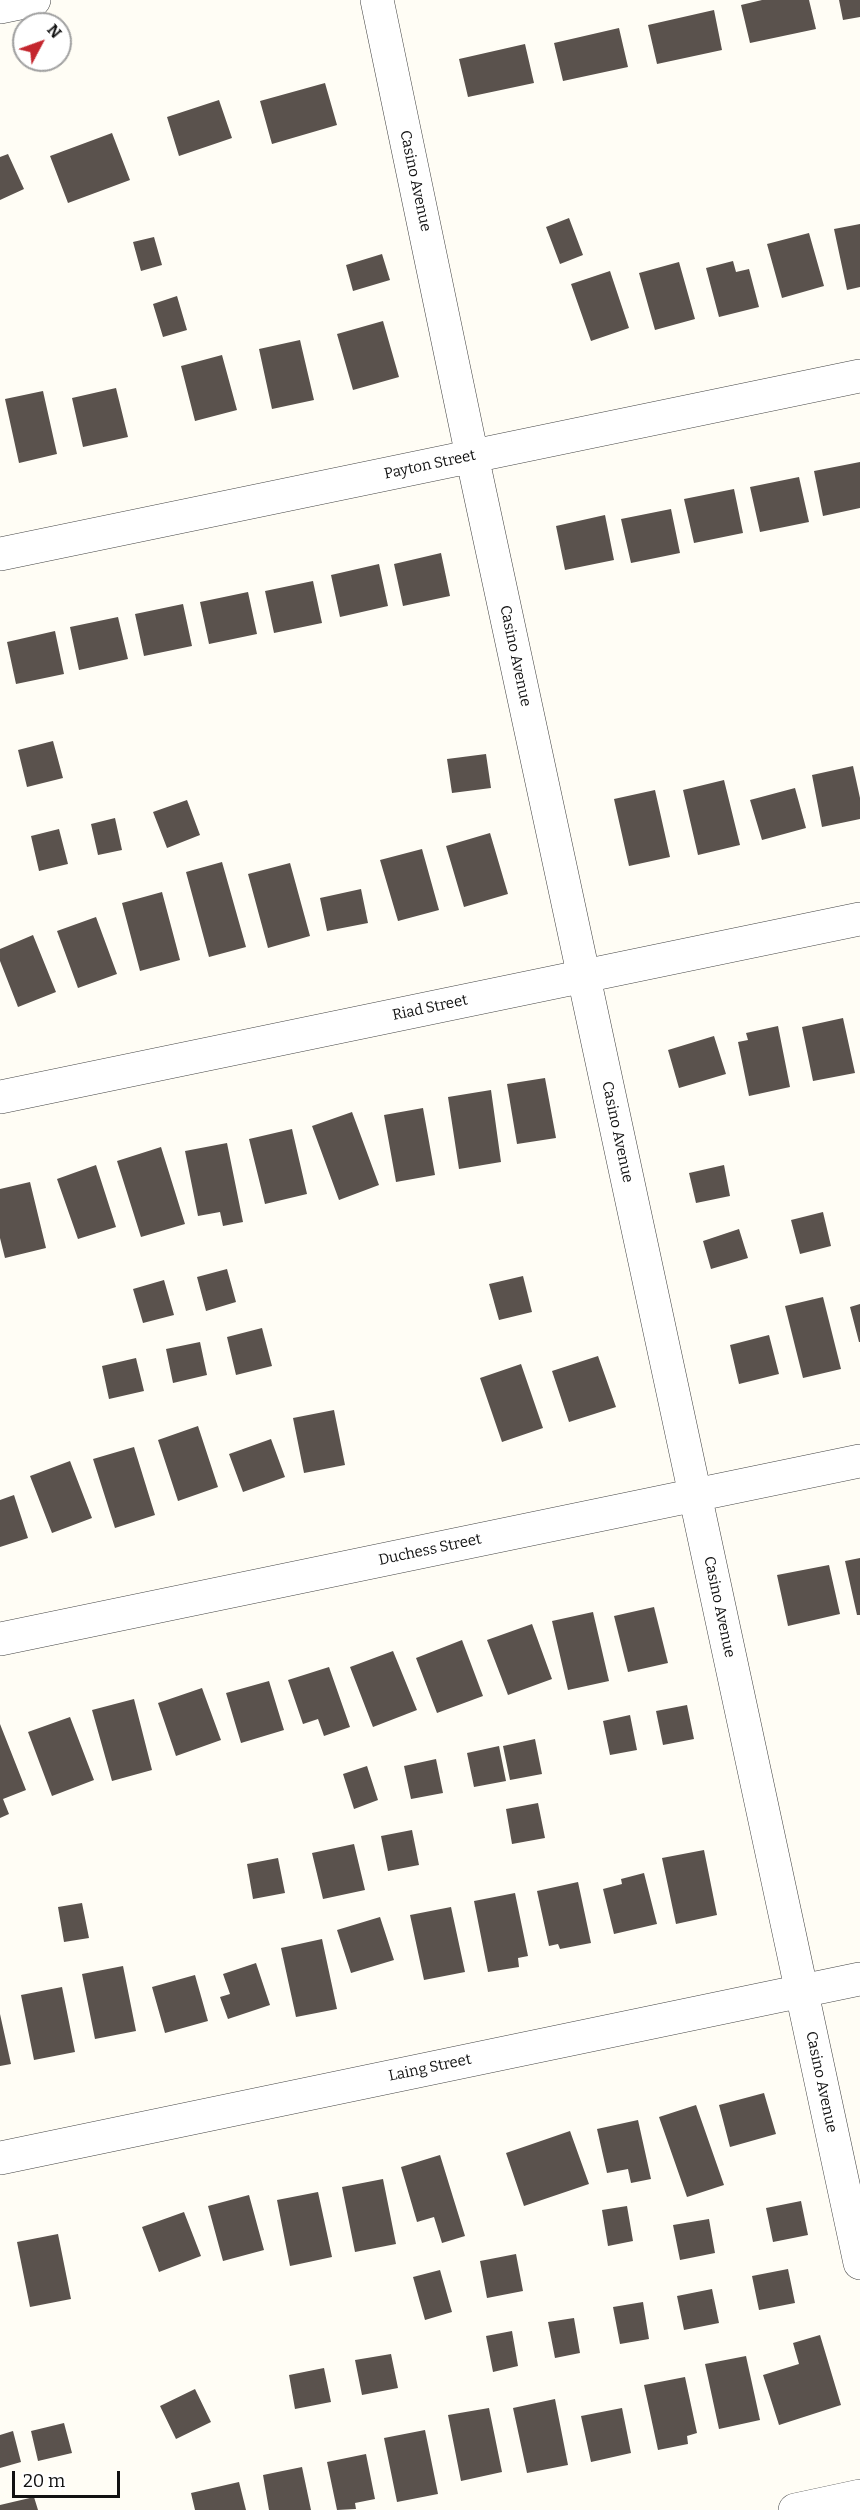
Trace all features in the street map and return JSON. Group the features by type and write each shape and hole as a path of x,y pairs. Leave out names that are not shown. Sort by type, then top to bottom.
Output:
{"street":[{"path":"0,7 34,0"},
{"name":"Casino Avenue","path":"377,0 472,456 860,2263"},
{"name":"Payton Street","path":"0,554 860,376"},
{"name":"Riad Street","path":"0,1097 860,918"},
{"name":"Duchess Street","path":"0,1640 860,1461"},
{"name":"Laing Street","path":"0,2158 860,1979"},
{"path":"795,2510 860,2496"}],"building":[{"path":"762,0 809,0 816,29 750,43 741,5"},
{"path":"839,0 860,0 860,17 843,20"},
{"path":"714,10 722,50 657,64 648,25"},
{"path":"619,28 628,67 563,81 554,43"},
{"path":"525,44 534,83 468,97 459,59"},
{"path":"325,83 337,125 272,144 260,101"},
{"path":"219,100 232,138 179,156 167,117"},
{"path":"112,133 130,180 68,203 50,156"},
{"path":"8,154 24,189 0,200 0,157"},
{"path":"569,218 583,255 560,264 546,227"},
{"path":"860,224 860,287 847,290 834,229"},
{"path":"809,233 824,286 782,298 767,244"},
{"path":"154,237 162,265 141,271 133,242"},
{"path":"382,254 390,280 353,291 346,265"},
{"path":"733,261 736,272 749,269 759,307 719,317 706,268"},
{"path":"679,262 695,319 655,330 639,273"},
{"path":"610,271 629,328 591,341 571,284"},
{"path":"177,296 187,330 163,337 153,304"},
{"path":"383,321 399,377 353,390 337,334"},
{"path":"300,340 314,400 272,409 259,349"},
{"path":"222,355 237,410 195,421 181,366"},
{"path":"116,388 128,437 83,447 72,398"},
{"path":"43,391 57,454 19,463 5,399"},
{"path":"860,462 860,508 823,516 814,471"},
{"path":"799,477 809,522 760,532 750,487"},
{"path":"734,489 743,533 694,543 684,499"},
{"path":"671,509 680,553 631,563 621,519"},
{"path":"605,515 614,560 565,570 556,526"},
{"path":"441,553 450,596 403,606 394,564"},
{"path":"379,564 388,606 340,617 331,575"},
{"path":"313,581 322,623 274,633 265,591"},
{"path":"248,592 257,634 209,644 200,602"},
{"path":"183,604 192,646 144,656 135,614"},
{"path":"118,617 128,659 79,670 70,627"},
{"path":"55,631 64,674 16,684 7,642"},
{"path":"53,741 63,778 27,787 18,750"},
{"path":"486,754 491,788 452,793 447,759"},
{"path":"853,766 860,798 860,819 822,827 812,775"},
{"path":"724,780 740,845 698,855 683,790"},
{"path":"795,788 806,828 762,840 750,800"},
{"path":"655,790 670,857 629,866 614,799"},
{"path":"187,800 200,835 167,848 153,812"},
{"path":"115,818 122,850 98,855 91,824"},
{"path":"59,829 68,864 39,871 31,836"},
{"path":"490,833 508,894 464,907 446,846"},
{"path":"422,849 439,910 398,921 380,860"},
{"path":"222,862 246,947 209,957 186,872"},
{"path":"290,863 310,936 268,948 248,874"},
{"path":"361,889 368,923 327,931 320,898"},
{"path":"162,892 180,960 140,971 122,903"},
{"path":"96,917 117,974 78,988 57,931"},
{"path":"33,935 56,992 18,1007 0,961 0,949"},
{"path":"843,1018 855,1073 813,1081 802,1027"},
{"path":"778,1026 790,1087 749,1096 738,1042 748,1040 746,1033"},
{"path":"714,1036 726,1074 679,1088 668,1050"},
{"path":"545,1078 556,1138 517,1144 507,1084"},
{"path":"491,1090 501,1162 459,1169 448,1097"},
{"path":"423,1108 435,1175 396,1182 384,1115"},
{"path":"352,1112 379,1185 339,1200 312,1126"},
{"path":"292,1129 307,1194 265,1204 249,1139"},
{"path":"227,1143 243,1222 223,1226 220,1212 198,1216 185,1151"},
{"path":"161,1147 185,1224 141,1237 117,1161"},
{"path":"96,1165 116,1227 78,1239 57,1179"},
{"path":"724,1165 730,1196 696,1203 689,1173"},
{"path":"30,1182 46,1248 5,1258 0,1238 0,1189"},
{"path":"823,1212 831,1246 800,1254 791,1220"},
{"path":"739,1229 748,1258 711,1269 703,1241"},
{"path":"227,1269 236,1302 206,1311 197,1277"},
{"path":"523,1276 532,1312 499,1320 489,1284"},
{"path":"164,1280 174,1315 143,1323 133,1289"},
{"path":"823,1297 841,1369 803,1378 785,1306"},
{"path":"860,1304 860,1342 859,1342 850,1307"},
{"path":"262,1328 272,1366 236,1375 227,1337"},
{"path":"769,1335 779,1374 739,1384 730,1345"},
{"path":"200,1342 207,1375 173,1383 166,1349"},
{"path":"598,1356 616,1407 569,1422 552,1371"},
{"path":"136,1358 144,1391 109,1399 102,1366"},
{"path":"521,1364 543,1428 502,1442 480,1378"},
{"path":"334,1410 345,1465 304,1473 293,1418"},
{"path":"198,1426 218,1487 178,1501 158,1440"},
{"path":"271,1439 285,1477 243,1492 229,1454"},
{"path":"134,1447 155,1515 115,1528 93,1459"},
{"path":"70,1461 92,1518 52,1533 30,1476"},
{"path":"14,1495 28,1538 0,1547 0,1500"},
{"path":"860,1558 860,1615 857,1615 845,1561"},
{"path":"829,1565 840,1614 788,1626 777,1575"},
{"path":"654,1607 668,1663 628,1672 614,1616"},
{"path":"593,1612 609,1681 568,1690 552,1621"},
{"path":"532,1624 552,1679 508,1695 487,1640"},
{"path":"462,1640 483,1696 437,1713 416,1658"},
{"path":"393,1651 417,1710 373,1727 350,1667"},
{"path":"329,1667 350,1727 324,1736 318,1719 303,1724 288,1680"},
{"path":"269,1681 284,1730 241,1743 226,1693"},
{"path":"202,1688 221,1740 176,1756 158,1703"},
{"path":"134,1699 152,1770 112,1781 92,1710"},
{"path":"687,1705 694,1739 663,1745 656,1711"},
{"path":"630,1715 637,1750 610,1755 603,1721"},
{"path":"70,1717 94,1780 52,1796 28,1732"},
{"path":"0,1724 26,1790 3,1799 9,1814 0,1818"},
{"path":"535,1739 542,1774 510,1780 503,1746"},
{"path":"499,1746 506,1781 474,1787 467,1753"},
{"path":"436,1759 443,1793 411,1799 404,1766"},
{"path":"367,1766 378,1800 354,1809 343,1774"},
{"path":"538,1803 545,1838 512,1844 506,1809"},
{"path":"412,1830 419,1865 388,1871 381,1836"},
{"path":"354,1844 365,1890 323,1899 312,1853"},
{"path":"704,1850 717,1915 676,1924 662,1858"},
{"path":"278,1858 285,1893 253,1899 247,1864"},
{"path":"644,1873 657,1924 614,1934 603,1889 622,1884 621,1879"},
{"path":"578,1882 591,1943 560,1949 558,1944 549,1946 537,1891"},
{"path":"515,1893 528,1956 518,1958 519,1967 488,1972 474,1901"},
{"path":"82,1903 89,1938 64,1942 58,1907"},
{"path":"451,1907 465,1972 424,1980 410,1915"},
{"path":"380,1917 394,1960 351,1973 337,1930"},
{"path":"322,1939 337,2009 296,2017 281,1948"},
{"path":"256,1963 270,2005 228,2019 220,1997 230,1994 223,1974"},
{"path":"123,1966 136,2031 95,2039 82,1974"},
{"path":"195,1975 208,2021 165,2033 152,1987"},
{"path":"62,1987 75,2052 34,2060 21,1995"},
{"path":"0,2014 11,2064 0,2066"},
{"path":"764,2093 776,2134 730,2147 719,2105"},
{"path":"696,2105 724,2185 687,2197 659,2117"},
{"path":"638,2120 651,2179 631,2183 628,2169 607,2173 597,2129"},
{"path":"570,2131 589,2184 524,2206 506,2153"},
{"path":"440,2155 465,2236 442,2243 434,2217 417,2222 401,2167"},
{"path":"383,2179 396,2244 355,2252 342,2187"},
{"path":"318,2192 332,2257 290,2266 277,2200"},
{"path":"249,2195 264,2250 223,2261 208,2206"},
{"path":"801,2201 808,2235 773,2242 766,2208"},
{"path":"627,2206 633,2241 608,2246 602,2210"},
{"path":"184,2212 201,2256 159,2272 142,2227"},
{"path":"709,2219 715,2253 680,2260 673,2225"},
{"path":"58,2234 71,2299 30,2307 17,2242"},
{"path":"516,2254 523,2291 487,2298 480,2261"},
{"path":"788,2269 795,2303 759,2310 752,2276"},
{"path":"440,2270 452,2312 425,2320 413,2277"},
{"path":"712,2289 719,2323 684,2330 677,2296"},
{"path":"643,2302 649,2339 620,2344 613,2307"},
{"path":"574,2318 580,2353 555,2358 548,2322"},
{"path":"512,2331 518,2366 493,2372 486,2336"},
{"path":"820,2335 841,2405 779,2425 763,2375 799,2364 793,2343"},
{"path":"391,2354 398,2388 362,2395 355,2360"},
{"path":"746,2356 760,2420 719,2429 705,2364"},
{"path":"324,2368 331,2402 295,2409 289,2375"},
{"path":"685,2377 697,2433 687,2436 688,2444 658,2450 644,2385"},
{"path":"195,2389 211,2422 176,2439 160,2406"},
{"path":"555,2399 568,2465 527,2473 513,2408"},
{"path":"489,2408 502,2472 461,2481 448,2415"},
{"path":"622,2408 631,2453 591,2462 581,2416"},
{"path":"64,2423 72,2453 38,2461 31,2431"},
{"path":"425,2430 438,2494 397,2502 384,2438"},
{"path":"13,2431 21,2462 0,2468 0,2435"},
{"path":"366,2454 375,2499 355,2503 356,2509 337,2510 327,2462"},
{"path":"302,2467 311,2510 269,2510 263,2475"},
{"path":"239,2482 246,2510 195,2510 191,2493"},
{"path":"34,2497 38,2510 0,2510 0,2505"}]}
